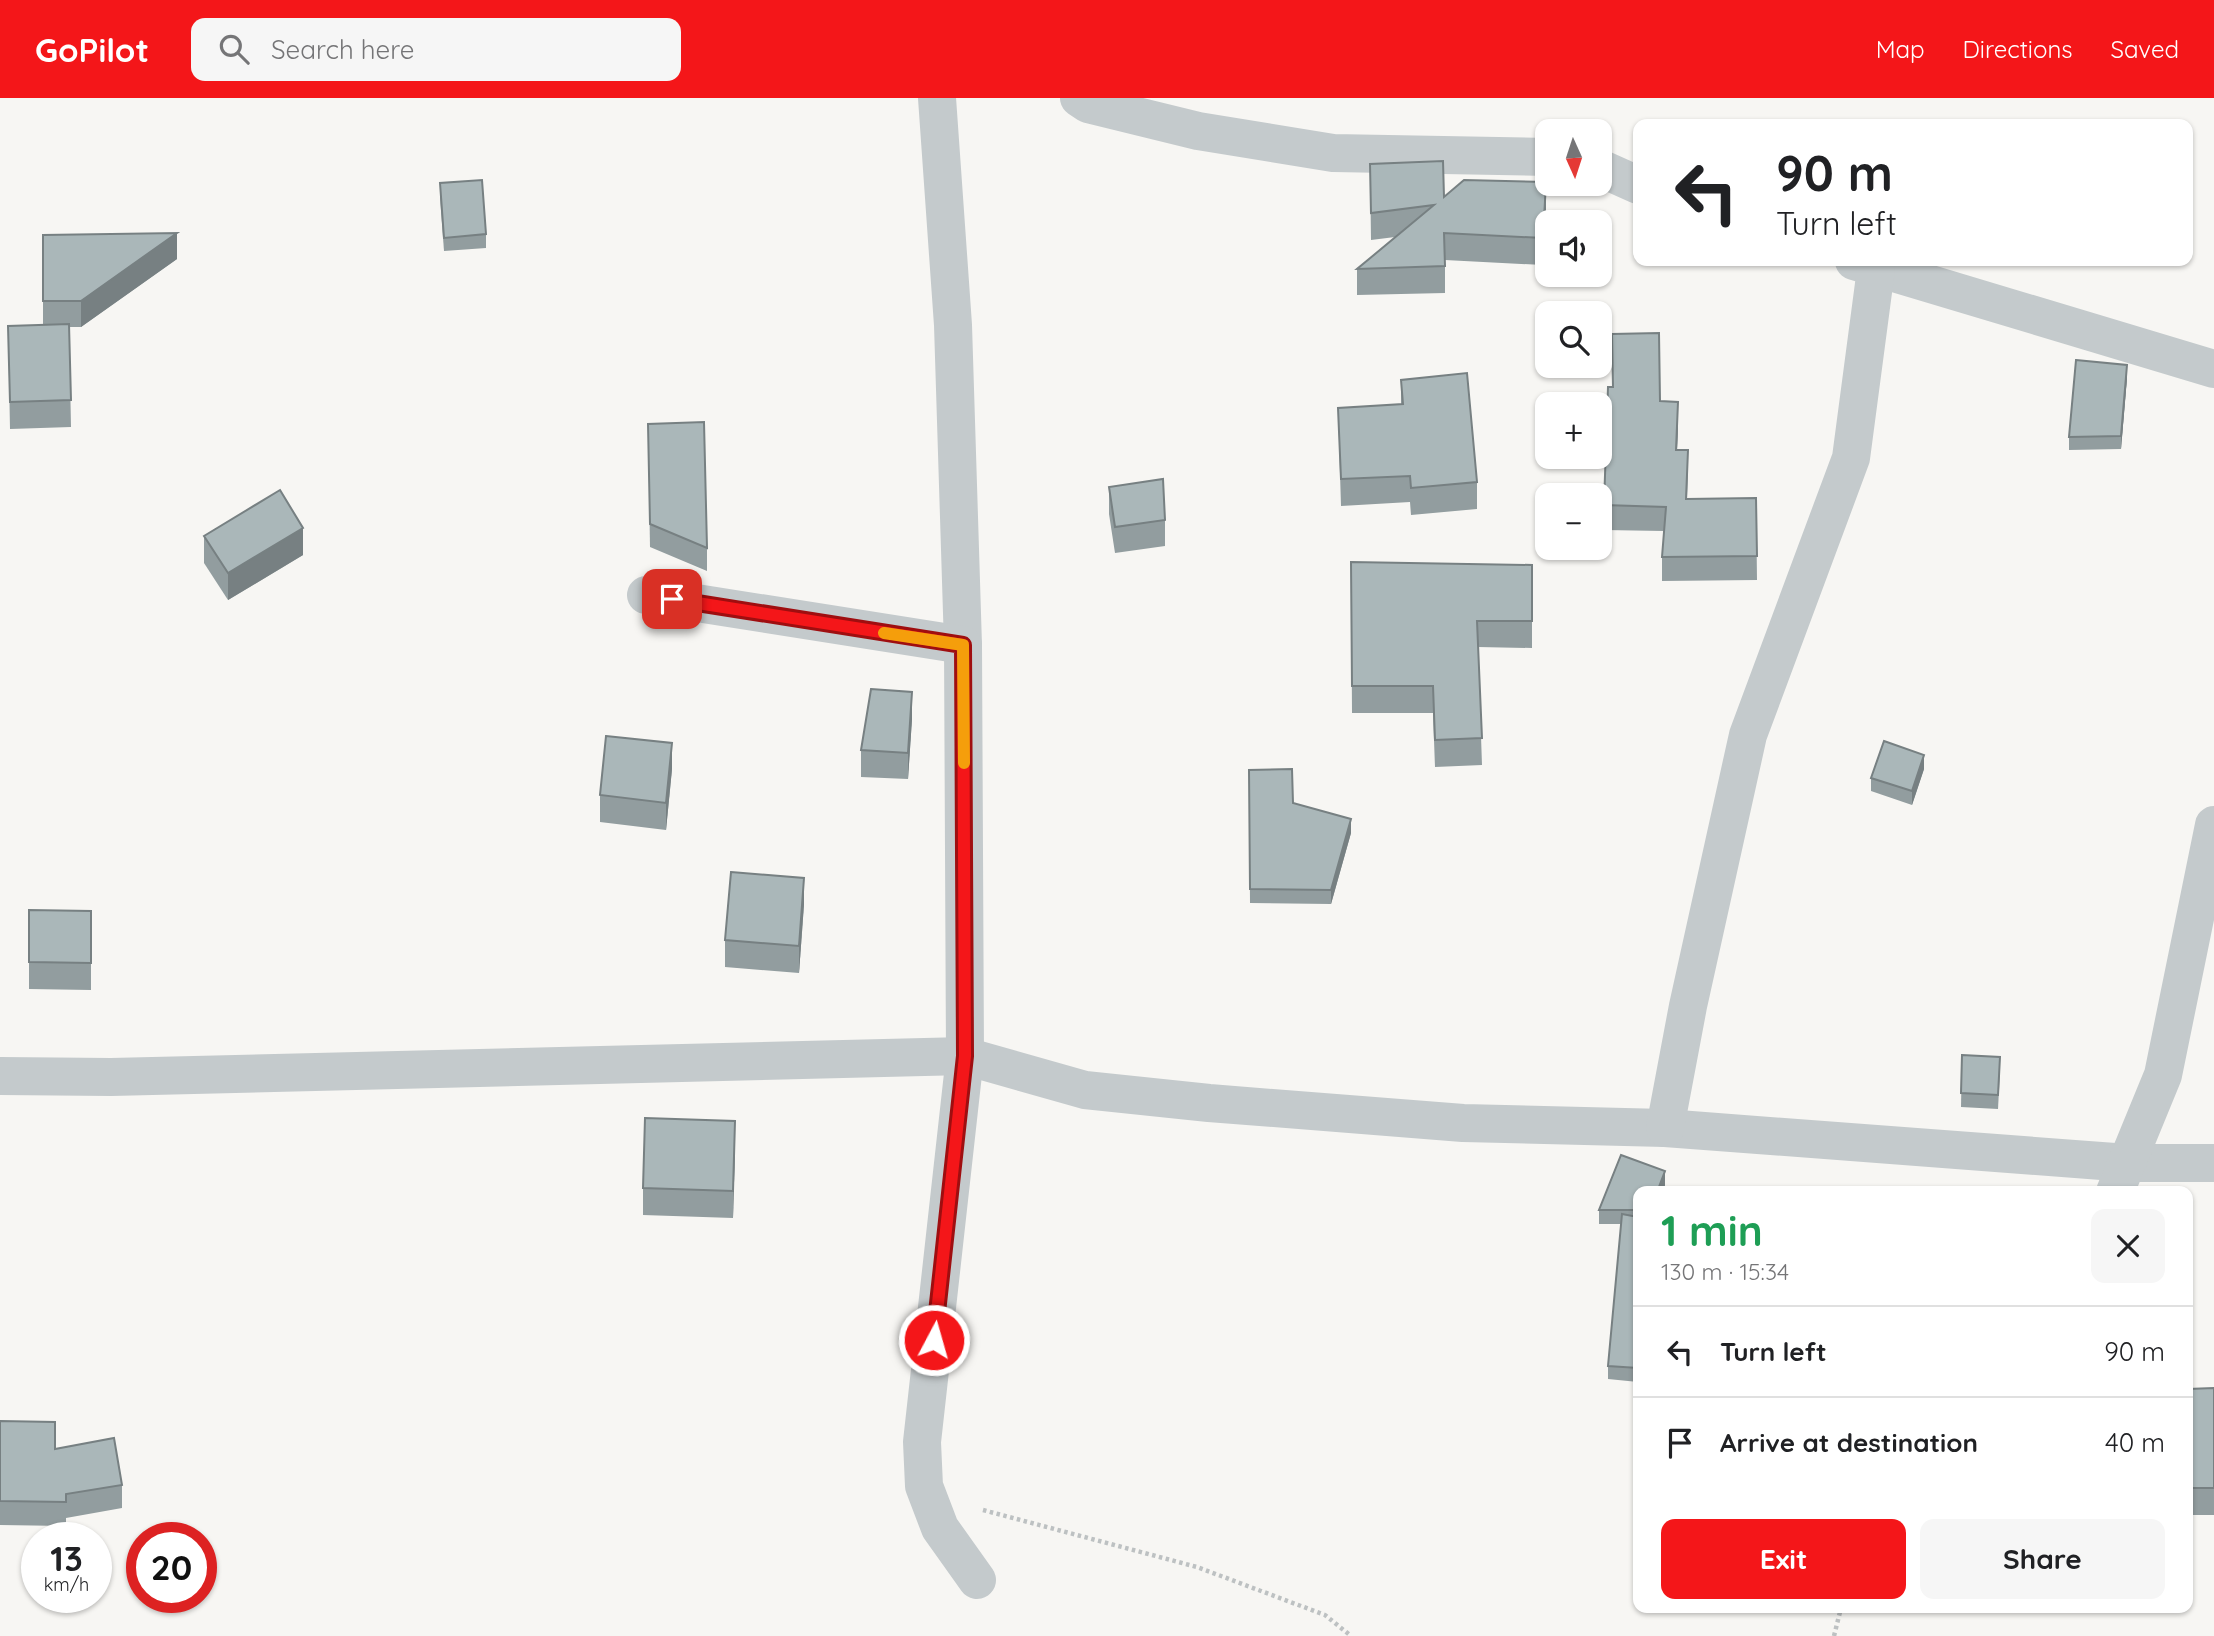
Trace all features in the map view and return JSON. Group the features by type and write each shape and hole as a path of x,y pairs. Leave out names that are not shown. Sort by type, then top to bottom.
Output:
{"street":[{"path":"937,98 953,325 963,645 965,1056 922,1442 924,1486 940,1528 977,1580"},
{"path":"1079,98 1088,104 1198,131 1333,153 1535,158"},
{"path":"1612,173 1633,183"},
{"path":"1665,1128 1688,1006 1748,735 1850,458 1864,266"},
{"path":"1867,266 2214,369"},
{"path":"646,595 963,645"},
{"path":"2122,1177 2163,1075 2214,825"},
{"path":"0,1076 125,1077 965,1056 1085,1090 1463,1123 1665,1128 2122,1177 2214,1163"}],"path":[{"path":"928,1495 1197,1567 1325,1615 1350,1636"},
{"path":"1834,1636 1840,1613"}],"building":[{"path":"1443,161 1444,197 1464,180 1535,182 1535,196 1545,196 1544,210 1535,210 1535,238 1444,233 1445,266 1357,269 1434,205 1371,213 1370,164"},
{"path":"482,180 486,234 444,238 440,183"},
{"path":"177,233 81,301 43,301 43,235"},
{"path":"69,324 71,400 10,402 8,326"},
{"path":"1659,333 1660,401 1678,402 1676,450 1688,450 1686,499 1756,498 1757,556 1662,557 1666,507 1612,505 1612,483 1605,483 1605,469 1612,469 1612,392 1608,392 1608,387 1613,387 1612,334"},
{"path":"2076,360 2127,365 2121,436 2069,437"},
{"path":"1467,373 1477,482 1411,488 1410,476 1341,479 1338,408 1403,404 1401,380"},
{"path":"704,422 707,548 650,524 648,424"},
{"path":"1163,479 1165,520 1115,527 1109,487"},
{"path":"280,490 303,528 228,573 204,536"},
{"path":"1351,562 1532,565 1532,621 1477,621 1482,738 1435,740 1433,686 1352,686"},
{"path":"871,689 912,692 908,753 861,750"},
{"path":"606,736 672,743 666,803 600,795"},
{"path":"1884,741 1924,755 1912,791 1871,778"},
{"path":"1292,769 1293,803 1351,819 1331,890 1250,889 1249,770"},
{"path":"731,872 804,878 799,946 725,940"},
{"path":"29,910 91,911 91,963 29,962"},
{"path":"1962,1055 2000,1057 1998,1095 1961,1093"},
{"path":"645,1118 735,1121 733,1191 643,1188"},
{"path":"1621,1155 1665,1171 1659,1186 1633,1186 1633,1210 1599,1210"},
{"path":"1622,1214 1633,1216 1633,1368 1608,1366"},
{"path":"2214,1388 2214,1488 2193,1488 2193,1389"},
{"path":"0,1421 55,1422 55,1449 114,1438 122,1485 66,1494 66,1502 0,1501"}],"slow traffic":[{"path":"884,633 963,645 964,763"}],"route":[{"path":"672,599 963,645 965,1056 934,1340"}]}
